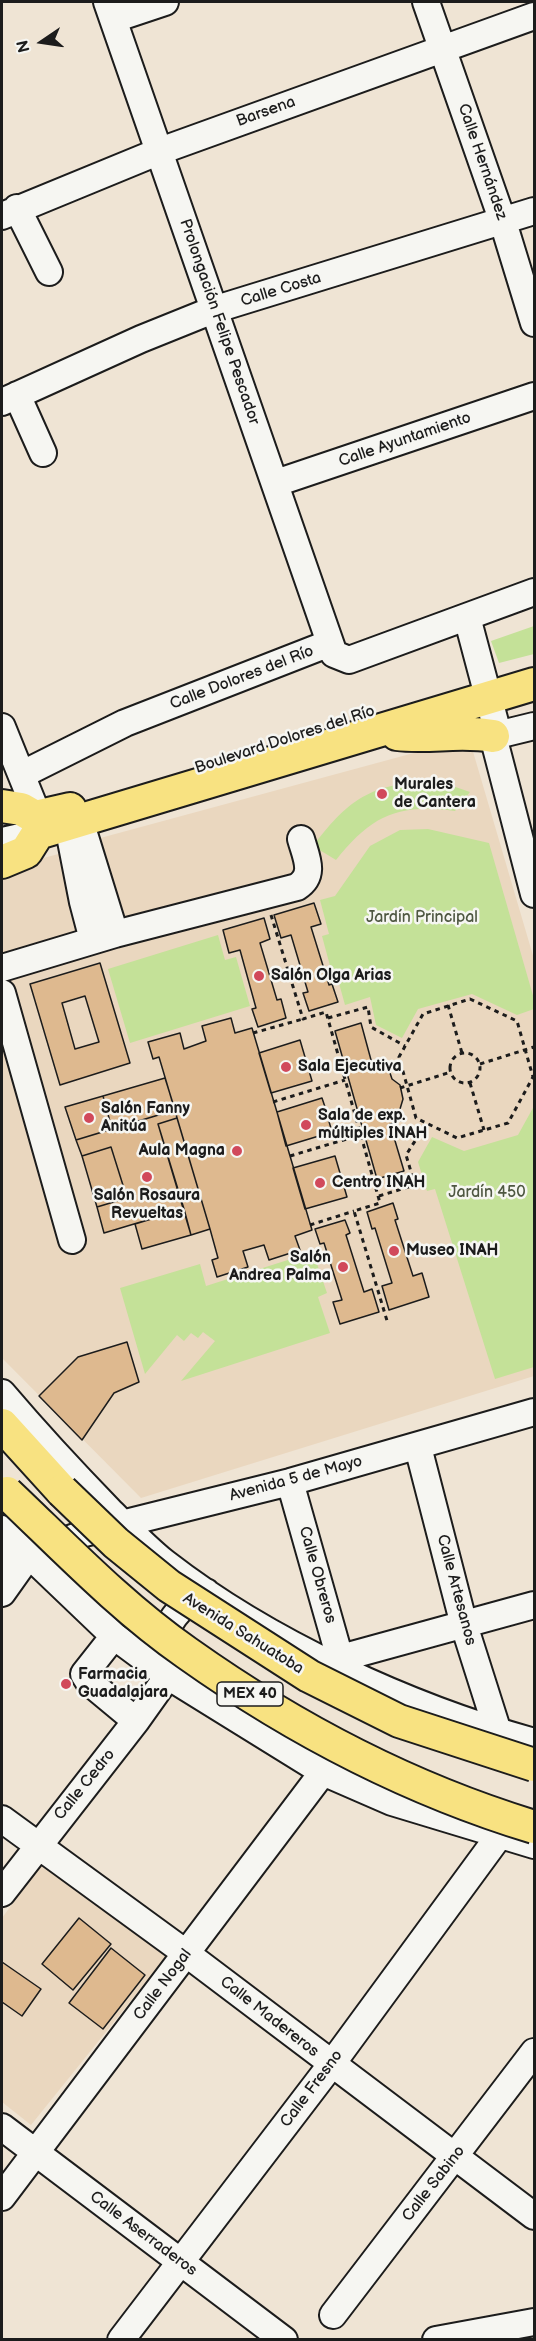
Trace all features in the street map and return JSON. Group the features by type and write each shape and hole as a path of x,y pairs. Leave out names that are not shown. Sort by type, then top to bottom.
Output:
{"main road":[{"name":"Boulevard Dolores del Río","path":"58,818 375,731 534,663"},
{"name":"Boulevard Dolores del Río","path":"58,818 477,689 534,684"},
{"path":"375,731 413,736 473,732 493,736"},
{"path":"2,806 58,818 26,852 2,861"},
{"name":"Avenida Sahuatoba","path":"2,1402 62,1491 116,1543 169,1586 309,1676 399,1721 534,1766"},
{"name":"MEX 40","path":"2,1486 89,1571 137,1614 186,1653 288,1719 410,1783 534,1827"}],"street":[{"path":"111,10 165,2"},
{"name":"Calle Hernández","path":"426,2 503,222 534,323"},
{"name":"Prolongación Felipe Pescador","path":"111,10 330,643"},
{"name":"Barsena","path":"9,212 160,151 534,16"},
{"name":"Calle Costa","path":"9,398 141,339 213,310 534,211"},
{"path":"9,212 49,272"},
{"name":"Calle Ayuntamiento","path":"276,483 534,396"},
{"path":"9,398 43,453"},
{"name":"Calle Dolores del Río","path":"23,774 125,723 330,643 339,658 349,660 534,592"},
{"path":"459,620 477,689 479,727 493,736 528,848 534,894"},
{"path":"493,736 534,726"},
{"path":"2,727 23,774 58,818 82,902 104,937"},
{"path":"2,824 58,818"},
{"path":"2,841 58,818"},
{"path":"2,968 104,937 266,895 304,882 310,868 301,839"},
{"path":"2,993 72,1240"},
{"name":"Avenida Sahuatoba","path":"2,1402 165,1563 207,1592 291,1644 498,1732 534,1742"},
{"name":"Avenida 5 de Mayo","path":"2,1557 29,1555 123,1524 290,1482 534,1412"},
{"name":"Calle Artesanos","path":"418,1447 464,1625 498,1732"},
{"name":"Calle Obreros","path":"290,1482 342,1664"},
{"path":"2,1529 114,1636 168,1676 323,1772 392,1802 534,1845"},
{"path":"2,1593 29,1555"},
{"path":"168,1676 164,1645 169,1624 181,1607 207,1592"},
{"path":"342,1664 534,1605"},
{"path":"114,1636 84,1674 89,1682 136,1721"},
{"name":"Calle Cedro","path":"2,1893 37,1845 136,1721 168,1676"},
{"name":"Calle Nogal","path":"2,2197 323,1772"},
{"name":"Calle Madereros","path":"2,1819 187,1954 331,2065 534,2216"},
{"name":"Calle Fresno","path":"122,2340 331,2065 499,1836"},
{"name":"Calle Sabino","path":"333,2315 534,2052"},
{"name":"Calle Aserraderos","path":"2,2127 284,2340"},
{"path":"450,2338 516,2333 534,2322"}],"path":[{"path":"266,895 303,1018"},
{"path":"470,999 517,1021 533,1077 508,1123 458,1138 416,1118 399,1057 423,1014 448,1005 470,999"},
{"path":"448,1005 462,1053"},
{"path":"327,1018 368,1007 371,1027 405,1046"},
{"path":"253,1033 326,1012 380,1203 310,1225"},
{"path":"480,1064 534,1047"},
{"path":"462,1053 475,1056 480,1064 477,1077 470,1082 460,1082 451,1072 451,1062 462,1053"},
{"path":"400,1088 451,1072"},
{"path":"273,1102 345,1080"},
{"path":"470,1082 484,1130"},
{"path":"378,1197 415,1185 406,1155 426,1124"},
{"path":"290,1156 360,1135"},
{"path":"354,1211 388,1324"}],"shaded area":[{"path":"469,738 534,959 534,1376 141,1498 2,1358 2,869 66,852 93,840"},
{"path":"43,1862 167,1956 31,2125 2,2102 2,1918"}],"green space":[{"path":"534,626 534,654 499,663 491,641"},
{"path":"438,781 470,792 455,811 417,809 387,816 361,833 336,860 313,846 340,815 366,795 397,785"},
{"name":"Jardín Principal","path":"428,829 489,843 534,999 534,1009 517,1015 472,994 418,1009 402,1038 376,1025 370,997 345,1005 337,976 333,977 322,936 329,934 320,900 335,896 370,846 400,830"},
{"path":"218,935 225,960 236,957 250,1006 130,1043 108,969"},
{"name":"Jardín 450","path":"534,1106 534,1367 495,1379 435,1189 427,1191 418,1162 432,1137 464,1151 518,1135"},
{"path":"313,1252 327,1293 318,1297 330,1333 181,1381 215,1341 203,1332 198,1338 191,1333 184,1341 177,1335 145,1374 120,1288 200,1264 206,1286"}],"building":[{"path":"314,903 321,924 311,927 329,985 332,984 338,1002 309,1011 303,993 308,992 291,935 281,938 274,915"},
{"name":"Salón Olga Arias","path":"264,918 270,939 260,943 277,1000 281,999 286,1018 258,1027 252,1009 256,1008 240,950 229,953 223,930"},
{"path":"100,963 130,1063 60,1085 30,984","holes":["85,996 99,1042 75,1049 62,1003"]},
{"name":"Aula Magna","path":"231,1018 235,1033 252,1028 312,1230 295,1236 300,1250 269,1260 264,1245 243,1251 248,1267 217,1277 212,1260 218,1258 210,1229 159,1057 153,1059 148,1042 180,1033 184,1049 206,1041 202,1026"},
{"path":"361,1023 374,1071 388,1067 392,1079 400,1085 403,1099 400,1109 403,1120 390,1124 404,1171 377,1179 335,1031"},
{"name":"Sala Ejecutiva","path":"300,1040 312,1081 271,1093 259,1053"},
{"path":"165,1078 175,1110 112,1129 103,1096"},
{"name":"Salón Fanny Anitúa","path":"103,1096 112,1129 76,1140 65,1107"},
{"name":"Sala de exp. múltiples INAH","path":"322,1098 327,1113 323,1114 324,1119 328,1118 332,1132 286,1146 277,1112"},
{"name":"Salón Rosaura Revueltas","path":"175,1110 177,1118 158,1124 184,1209 104,1233 97,1207 127,1198 111,1147 82,1156 76,1140"},
{"path":"177,1118 210,1229 191,1235 158,1124"},
{"path":"111,1147 127,1198 97,1207 82,1156"},
{"name":"Centro INAH","path":"335,1156 347,1197 305,1209 293,1168"},
{"name":"Museo INAH","path":"393,1203 398,1219 395,1220 413,1276 422,1273 429,1297 389,1310 382,1286 392,1283 375,1228 372,1229 367,1212"},
{"path":"184,1209 191,1235 142,1249 135,1224"},
{"name":"Salón Andrea Palma","path":"345,1220 350,1233 346,1235 364,1292 372,1289 379,1312 340,1324 333,1302 342,1300 324,1243 320,1244 315,1229"},
{"path":"127,1342 139,1382 114,1393 82,1440 39,1396 78,1357"},
{"path":"79,1918 111,1944 73,1990 42,1964"},
{"path":"111,1948 145,1975 103,2029 69,2003"},
{"path":"2,1962 41,1989 22,2016 2,2002"}],"place":[{"name":"Murales de Cantera","path":"382,794"},
{"name":"Salón Olga Arias","path":"259,976"},
{"name":"Sala Ejecutiva","path":"286,1067"},
{"name":"Salón Fanny Anitúa","path":"89,1118"},
{"name":"Sala de exp. múltiples INAH","path":"306,1125"},
{"name":"Aula Magna","path":"237,1151"},
{"name":"Salón Rosaura Revueltas","path":"147,1177"},
{"name":"Centro INAH","path":"320,1183"},
{"name":"Museo INAH","path":"394,1251"},
{"name":"Salón Andrea Palma","path":"343,1267"},
{"name":"Farmacia Guadalajara","path":"66,1684"}]}
